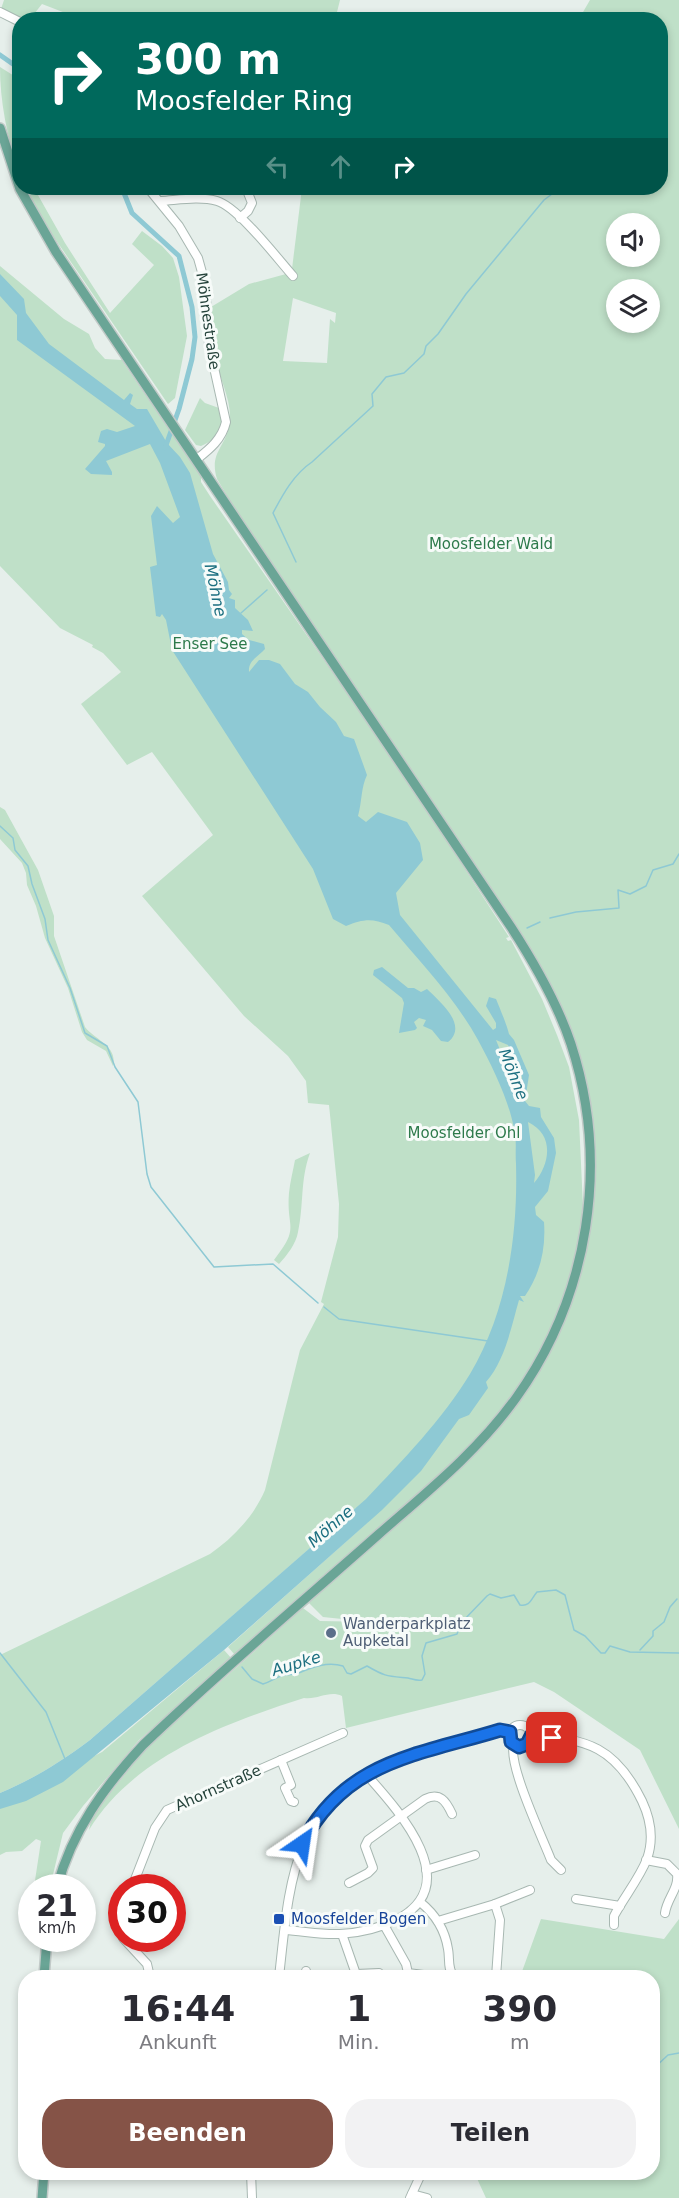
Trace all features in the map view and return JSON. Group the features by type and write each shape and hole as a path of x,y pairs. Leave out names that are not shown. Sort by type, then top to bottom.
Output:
{"main road":[{"path":"0,128 12,170"},
{"path":"24,195 42,231 511,927 541,976 562,1021 578,1070 589,1132 590,1198 584,1238 565,1308 552,1339 516,1399 484,1437 433,1486 143,1745 118,1771 89,1812 67,1855 61,1874"},
{"path":"45,1970 46,1952"},
{"path":"42,2198 43,2180"}],"street":[{"name":"Möhnestraße","path":"154,195 179,226 201,266 205,283 209,345 226,422 216,444 197,459"},
{"path":"240,218 248,211 252,202 249,195"},
{"path":"160,201 218,201 240,218 293,276"},
{"path":"521,1725 528,1729 531,1736 525,1746 514,1745 510,1740 510,1732 516,1726 521,1725"},
{"path":"280,1970 294,1869 306,1836 332,1801 366,1774 387,1763 500,1730 510,1732"},
{"name":"Ahornstraße","path":"137,1874 155,1828 167,1810 343,1734"},
{"path":"531,1736 585,1744 606,1754 621,1766 632,1782 650,1823 651,1838 646,1860 620,1906 614,1924"},
{"path":"514,1745 511,1755 517,1773 551,1860 561,1870"},
{"name":"Ahornstraße","path":"281,1760 291,1785 285,1788 291,1801 294,1802"},
{"path":"285,1930 342,1934 384,1925 405,1915 420,1902 426,1881 426,1870 418,1844 401,1817 366,1774"},
{"path":"349,1883 373,1868 365,1846 368,1840 425,1799 434,1795 445,1801 452,1814"},
{"path":"426,1870 475,1855"},
{"path":"646,1860 671,1866 677,1874 678,1884 666,1906 665,1913"},
{"path":"438,1921 495,1904 530,1890"},
{"path":"576,1899 620,1906"},
{"path":"420,1902 438,1921 445,1937 450,1970"},
{"path":"495,1904 500,1920 496,1970"},
{"path":"384,1925 407,1970"},
{"path":"342,1934 355,1970"},
{"path":"136,1952 147,1964 148,1970"},
{"path":"251,2180 252,2198"},
{"path":"418,2180 411,2196 427,2198"}],"green space":[{"path":"4,0 340,0 337,12 63,12 42,4 36,12 12,12 12,15 1,9"},
{"name":"Moosfelder Wald","path":"590,0 679,0 679,1829 640,1750 554,1692 534,1682 346,1728 342,1696 337,1694 304,1698 214,1731 156,1762 108,1804 89,1830 92,1816 145,1749 303,1608 320,1621 371,1622 323,1617 309,1603 377,1536 459,1464 516,1399 565,1308 590,1198 583,1088 555,1000 286,593 217,479 216,457 227,434 230,409 216,358 211,307 249,284 286,274 291,277 301,195 668,195 668,12 583,12","holes":["293,298 336,313 335,323 330,319 327,363 283,361"]},
{"path":"0,67 12,75 12,149 5,119"},
{"path":"30,195 38,195 65,243 110,313 154,265 132,244 142,231 162,246 173,258 179,277 187,336 175,398 168,404 47,227"},
{"name":"Moosfelder Ohl","path":"0,266 64,319 89,334 95,348 105,359 122,360 201,476 201,482 210,496 408,781 509,937 506,938 508,941 511,940 542,999 569,1067 579,1120 583,1207 573,1268 556,1323 520,1386 497,1417 460,1457 235,1655 228,1647 368,1522 356,1508 90,1740 46,1770 0,1793 0,1655 210,1554 242,1526 255,1509 265,1490 300,1350 324,1304 321,1302 338,1237 339,1204 329,1105 308,1103 306,1081 288,1056 244,1016 142,896 213,835 152,752 127,765 81,704 121,672 103,653 92,647 93,645 60,628 0,566"},
{"path":"200,398 205,403 219,408 221,414 219,431 212,440 201,446 196,445 185,430"},
{"path":"0,807 5,810 38,870 54,916 54,936 85,1027 109,1048 114,1059 113,1066 106,1051 87,1040 82,1032 68,988 45,938 22,863 0,839"},
{"path":"310,1153 305,1173 297,1236 291,1249 279,1264 274,1260 290,1233 289,1193 295,1160"},
{"path":"224,1650 232,1659 139,1740 83,1806 63,1833 53,1874 36,1874 41,1841 36,1839 22,1851 6,1852 0,1855 0,1804 102,1752"},
{"path":"541,1919 664,1939 679,1919 679,2198 486,2198 478,2180 660,2180 660,1970 523,1970"}],"water":[{"name":"Enser See","path":"0,274 24,299 26,313 49,344 124,400 130,393 133,395 130,404 137,409 147,409 167,443 180,457 190,473 213,554 228,582 232,594 229,598 235,600 235,608 248,620 253,631 242,630 242,634 249,640 264,644 265,649 252,662 249,672 259,660 269,660 280,664 295,684 308,692 336,722 344,736 354,739 367,775 358,816 366,822 378,812 407,822 420,843 423,860 396,893 400,915 493,1030 496,1028 496,1023 486,1006 489,997 496,999 509,1034 514,1040 529,1075 525,1101 529,1106 540,1108 541,1117 554,1138 556,1153 548,1191 535,1207 536,1215 544,1222 543,1251 538,1270 525,1296 520,1296 524,1302 519,1300 503,1354 486,1382 488,1388 469,1415 459,1419 421,1471 382,1510 224,1650 63,1782 26,1801 0,1809 0,1793 24,1782 90,1740 366,1499 435,1423 470,1374 493,1325 508,1272 516,1191 515,1137 511,1117 494,1071 469,1025 437,981 389,925 368,920 346,926 333,919 313,869 172,650 166,620 162,614 160,617 156,616 150,567 157,565 151,516 157,506 173,523 180,517 160,463 150,444 106,461 112,475 91,474 85,469 105,446 98,442 101,431 107,429 117,432 135,426 17,340 17,315 0,296","holes":["496,1040 508,1045 522,1077 521,1088 515,1087","528,1122 543,1134 547,1150 544,1167 534,1183"]},
{"path":"382,967 408,988 421,992 427,989 444,1007 454,1021 455,1028 454,1035 448,1042 441,1041 432,1030 423,1026 426,1020 419,1018 414,1022 417,1028 415,1030 399,1033 404,1003 402,998 373,975 374,970"}],"waterway":[{"path":"0,55 12,63"},
{"path":"125,195 132,213 179,256 192,307 195,337 192,359 179,409 165,448"},
{"path":"296,562 273,513 290,485 300,472 373,406 372,394 386,377 404,373 424,354 426,346 438,334 466,294 544,200 551,195"},
{"path":"241,613 267,590"},
{"path":"0,826 13,838 15,850 28,866 45,919 48,940 70,988 85,1033 107,1046 115,1067 138,1102 147,1174 151,1187 214,1267 273,1264 318,1303"},
{"path":"550,918 576,912 619,908 618,890 630,894 646,886 653,870 673,864 679,854"},
{"path":"527,928 540,922"},
{"path":"324,1307 339,1319 488,1341"},
{"name":"Aupke","path":"242,1667 252,1679 263,1684 283,1675 296,1674 331,1664 343,1666 347,1673 351,1674 367,1666 387,1675 422,1680 425,1674 422,1656 426,1643 457,1634 461,1623 487,1596 490,1594 501,1598 514,1595 520,1605 526,1605 537,1592 556,1590 565,1595 574,1630 585,1636 601,1653 605,1653 610,1646 630,1652 679,1653"},
{"path":"640,1650 653,1636 653,1631 664,1622 670,1607 677,1599"},
{"path":"0,1653 46,1712 65,1759"},
{"path":"660,2062 668,2055 679,2053"}],"place":[{"name":"Wanderparkplatz Aupketal","path":"331,1633"},
{"name":"Moosfelder Bogen","path":"279,1919"}],"route":[{"path":"302,1844 309,1829 332,1801 359,1778 387,1763 500,1730 510,1732 511,1742 519,1747 527,1744 531,1736 552,1738"}],"water label":[{"name":"Möhne","path":"216,590"},
{"name":"Möhne","path":"514,1074"},
{"name":"Möhne","path":"330,1526"}]}
